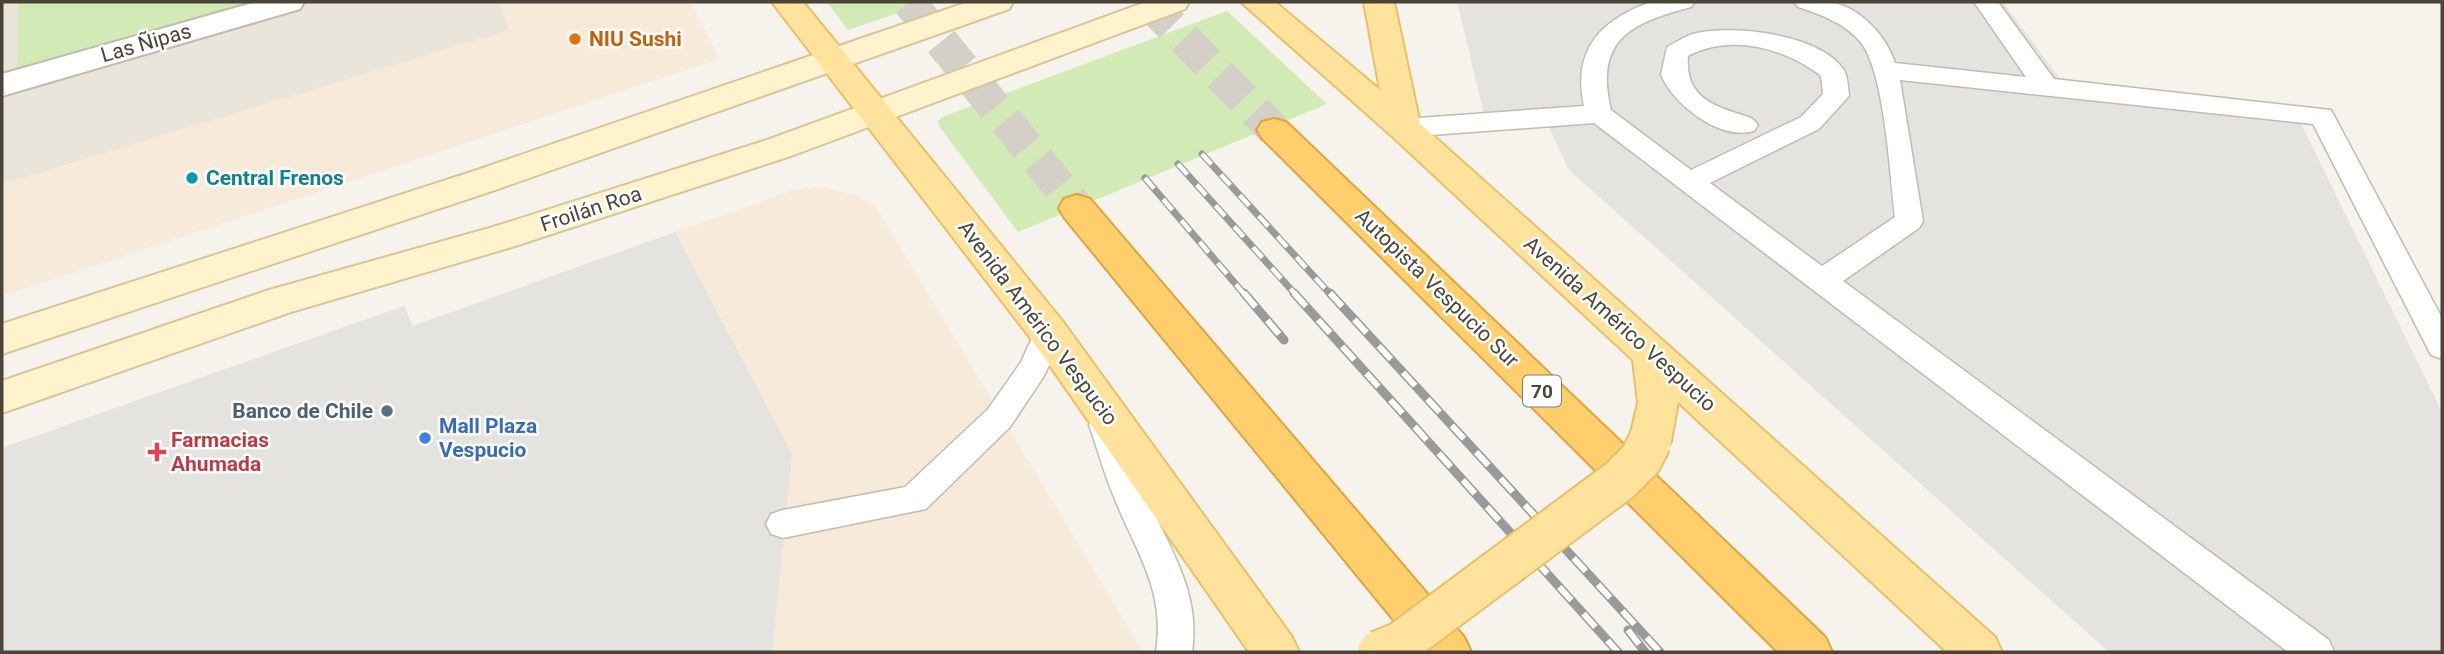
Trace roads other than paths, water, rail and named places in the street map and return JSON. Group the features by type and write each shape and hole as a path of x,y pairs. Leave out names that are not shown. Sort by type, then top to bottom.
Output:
{"highway":[{"name":"Autopista Vespucio Sur","path":"1274,130 1809,652"},
{"path":"1077,208 1448,652"}],"main road":[{"name":"Avenida Américo Vespucio","path":"787,2 1049,333 1276,652"},
{"path":"2,339 486,180 998,2"},
{"name":"Froilán Roa","path":"2,397 282,300 605,206 876,115 1174,2"},
{"name":"Avenida Américo Vespucio","path":"1256,2 1404,128 1979,652"},
{"path":"1379,2 1404,128"},
{"path":"1379,652 1401,643 1626,476 1641,460 1650,441 1658,403 1652,352"}],"street":[{"name":"Las Ñipas","path":"2,85 289,2"}],"lane":[{"path":"1682,2 1647,10 1609,35 1597,52 1591,71 1592,92 1599,114 2316,652"},
{"path":"1806,2 1828,9 1859,27 1882,55 1909,221 1822,281"},
{"path":"1986,2 2046,87"},
{"path":"1689,183 1828,111 1836,98 1837,83 1831,69 1819,54 1782,33 1737,24 1696,30 1682,39 1673,51 1671,65 1675,80 1685,94 1701,107 1745,125"},
{"path":"1885,70 2322,117 2360,183 2442,347"},
{"path":"1404,128 1599,114"},
{"path":"783,524 914,499 999,418 1033,368 1049,333"},
{"path":"1093,392 1128,492 1174,595 1178,625 1174,652"}],"tunnel":[{"path":"909,2 1077,208"},
{"path":"1148,2 1274,130"}],"railway":[{"path":"1202,154 1331,295"},
{"path":"1178,164 1296,295"},
{"path":"1145,178 1245,295"},
{"path":"1244,293 1284,340"},
{"path":"1294,293 1618,652"},
{"path":"1330,293 1660,652"},
{"path":"1628,630 1645,652"}],"place":[{"name":"NIU Sushi","path":"575,39"},
{"name":"Central Frenos","path":"192,178"},
{"name":"Banco de Chile","path":"387,411"},
{"name":"Mall Plaza Vespucio","path":"425,438"},
{"name":"Farmacias Ahumada","path":"157,452"}]}
